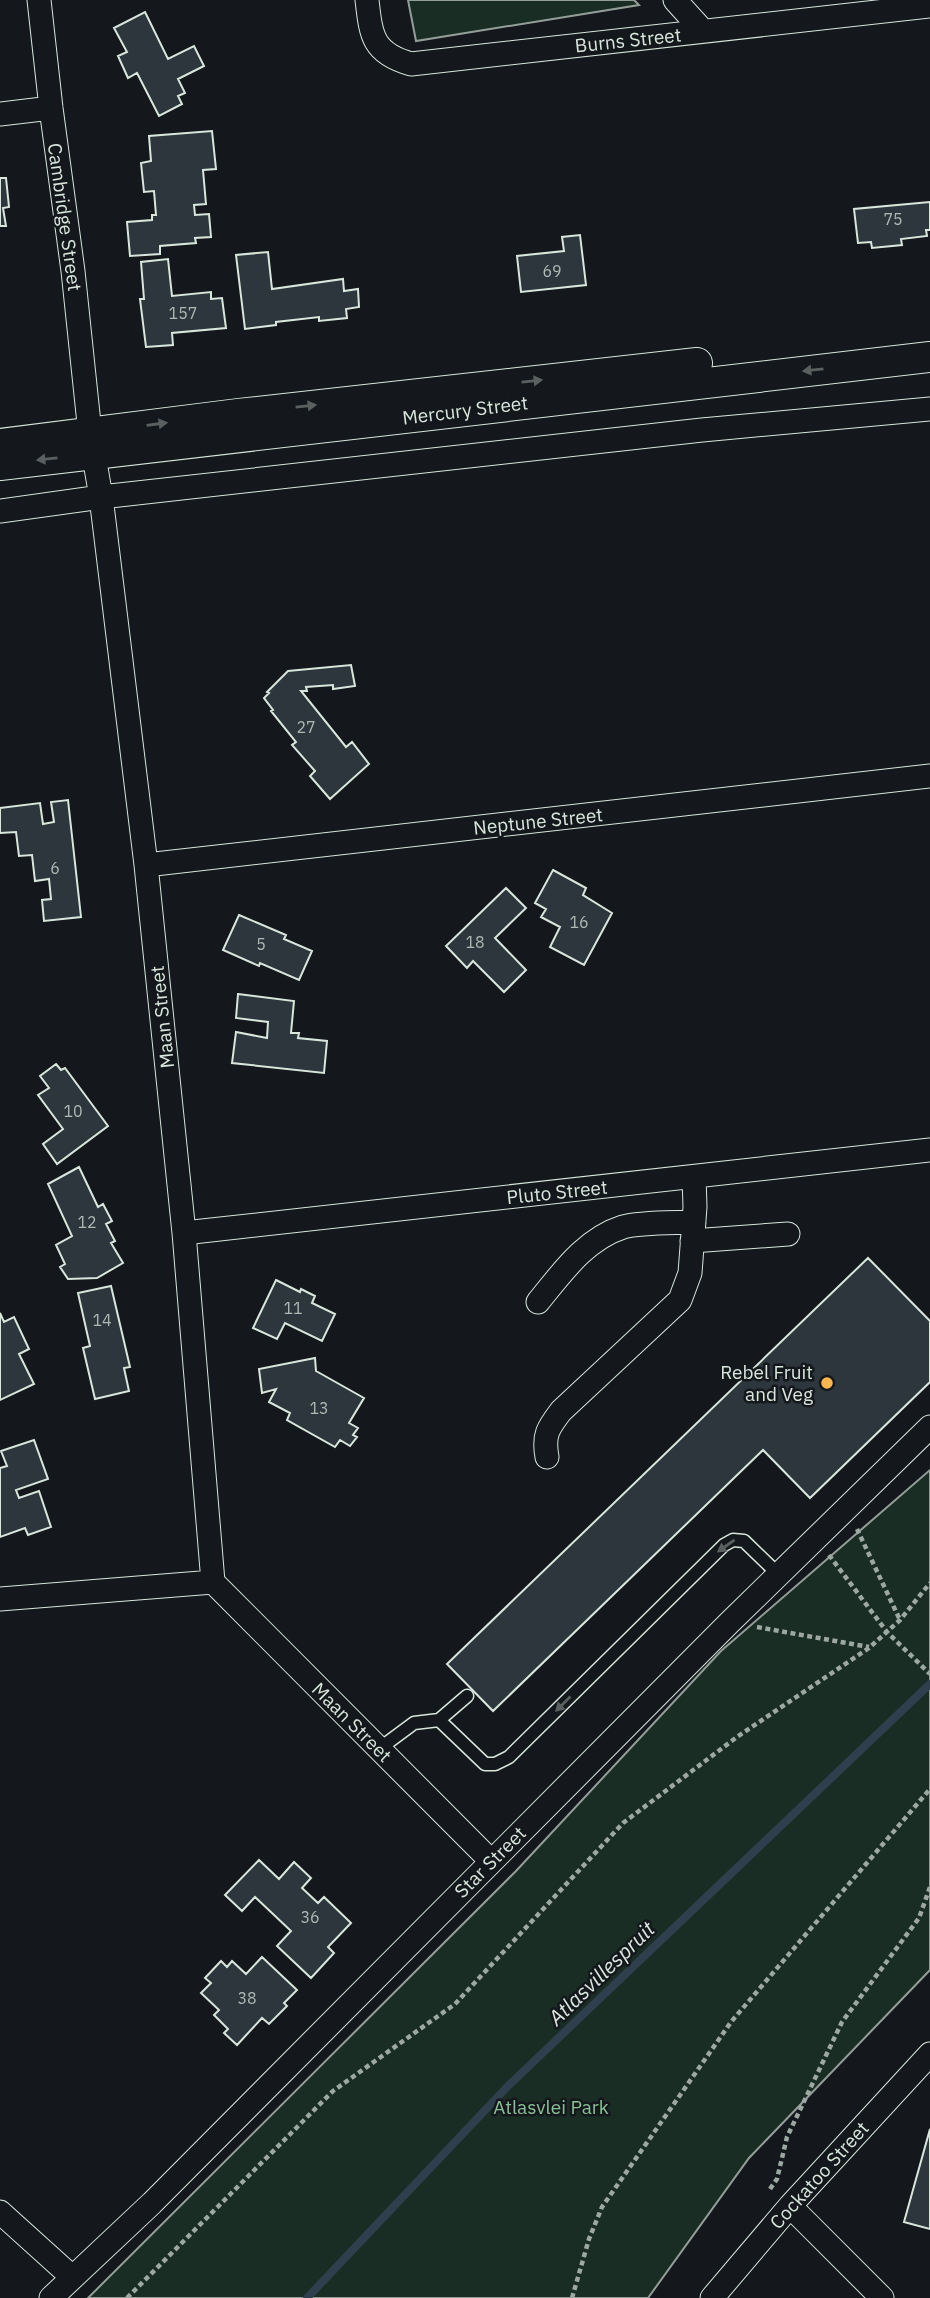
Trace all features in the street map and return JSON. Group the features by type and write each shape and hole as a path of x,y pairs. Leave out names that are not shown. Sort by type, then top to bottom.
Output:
{"street":[{"name":"Cambridge Street","path":"39,0 74,271 92,444"},
{"name":"Burns Street","path":"367,0 371,35 387,53 399,61 411,64 930,6"},
{"path":"675,0 703,31"},
{"path":"0,114 51,108"},
{"name":"Mercury Street","path":"0,465 265,410 930,337"},
{"name":"Mercury Street","path":"0,444 92,444 930,357"},
{"path":"0,511 101,497 688,432 930,409"},
{"name":"Maan Street","path":"92,444 101,497 146,866 184,1233 213,1582 491,1861"},
{"name":"Neptune Street","path":"146,866 930,776"},
{"name":"Pluto Street","path":"184,1233 930,1150"},
{"path":"547,1457 544,1440 561,1411 680,1300 690,1273 694,1177"},
{"path":"538,1302 572,1260 605,1236 624,1227 788,1234"},
{"name":"Star Street","path":"51,2298 159,2195 778,1574 930,1427"},
{"path":"0,1600 213,1582"},
{"name":"Cockatoo Street","path":"712,2298 790,2206 930,2054"},
{"path":"790,2206 881,2298"},
{"path":"0,2212 72,2277"}],"lane":[{"path":"439,1720 485,1764 501,1762 724,1545 733,1540 744,1541 778,1574"},
{"path":"379,1749 414,1723 439,1720 467,1696"}],"path":[{"path":"847,1507 900,1620"},
{"path":"816,1538 887,1632 930,1674"},
{"path":"127,2298 333,2091 455,2004 623,1823 737,1737 869,1647 900,1620 930,1583"},
{"path":"729,1623 869,1647"},
{"path":"572,2298 589,2239 602,2207 731,2022 930,1789"},
{"path":"777,2179 787,2137 842,2022 919,1918 930,1886"}],"green space":[{"path":"408,0 634,0 639,5 416,41"},
{"name":"Atlasvlei Park","path":"930,1470 930,1970 749,2158 648,2298 88,2298 516,1871 721,1651"}],"building":[{"path":"145,12 168,59 194,46 204,66 178,79 185,93 178,96 182,104 159,116 137,73 128,78 118,56 127,52 114,28"},
{"path":"212,131 216,169 203,170 206,204 194,205 195,215 209,214 211,237 195,238 196,243 160,246 160,254 130,256 127,222 152,220 152,215 156,215 154,191 144,192 141,163 151,161 149,136"},
{"path":"0,178 6,178 9,207 3,208 6,226 0,226"},
{"path":"930,202 930,230 926,230 927,236 901,239 902,245 872,248 871,242 858,243 854,209"},
{"path":"580,235 586,285 521,292 517,256 564,251 562,237"},
{"path":"268,252 272,289 343,279 344,291 358,289 359,307 346,309 347,318 319,321 319,317 245,329 236,255"},
{"path":"168,259 172,296 211,292 211,299 222,298 226,328 172,333 173,345 146,347 140,299 144,299 141,262"},
{"path":"351,665 355,686 333,689 333,685 306,687 307,691 301,691 346,747 352,742 369,764 330,799 310,776 315,771 292,745 296,742 264,698 288,671"},
{"path":"68,800 81,917 44,921 42,900 51,899 49,879 35,881 32,855 19,856 16,832 0,833 0,808 40,803 43,824 54,822 51,802"},
{"path":"553,870 586,888 583,895 612,913 584,965 550,947 560,927 541,917 546,909 535,903"},
{"path":"506,888 526,908 495,938 526,970 504,992 473,961 467,968 446,946"},
{"path":"239,915 286,935 284,939 312,951 299,980 223,950"},
{"path":"238,994 294,1001 291,1033 299,1033 298,1038 327,1041 324,1073 232,1063 236,1032 267,1038 268,1022 236,1018"},
{"path":"56,1064 61,1070 65,1068 108,1126 57,1164 43,1144 63,1129 38,1095 49,1088 40,1076"},
{"path":"79,1167 98,1207 103,1204 112,1221 106,1224 115,1241 111,1243 123,1263 97,1278 68,1279 60,1267 65,1264 56,1245 72,1236 48,1184"},
{"path":"868,1258 930,1321 930,1382 810,1498 763,1450 493,1711 447,1664"},
{"path":"276,1280 315,1296 312,1303 335,1314 322,1341 285,1323 277,1339 253,1328"},
{"path":"111,1286 130,1367 124,1368 129,1391 95,1399 83,1348 90,1346 78,1293"},
{"path":"0,1313 4,1322 14,1317 29,1349 19,1354 34,1384 0,1400"},
{"path":"315,1358 316,1371 364,1398 349,1423 358,1428 353,1435 357,1437 350,1446 340,1440 335,1447 287,1420 290,1413 269,1402 276,1389 262,1393 259,1369"},
{"path":"34,1440 48,1479 16,1490 19,1498 39,1491 51,1527 28,1535 25,1528 0,1537 0,1468 7,1466 1,1451"},
{"path":"259,1860 279,1879 294,1862 311,1878 302,1888 318,1903 324,1897 351,1923 328,1947 334,1953 311,1978 277,1946 291,1931 255,1897 242,1911 225,1895"},
{"path":"262,1957 297,1990 284,2003 287,2006 269,2024 262,2018 237,2045 224,2033 228,2029 214,2015 219,2010 201,1993 211,1983 205,1978 221,1961 227,1967 232,1961 246,1974"},
{"path":"930,2129 930,2229 904,2222"}],"waterway":[{"name":"Atlasvillespruit","path":"307,2298 509,2085 930,1684"}],"place":[{"name":"Rebel Fruit and Veg","path":"827,1383"}]}
